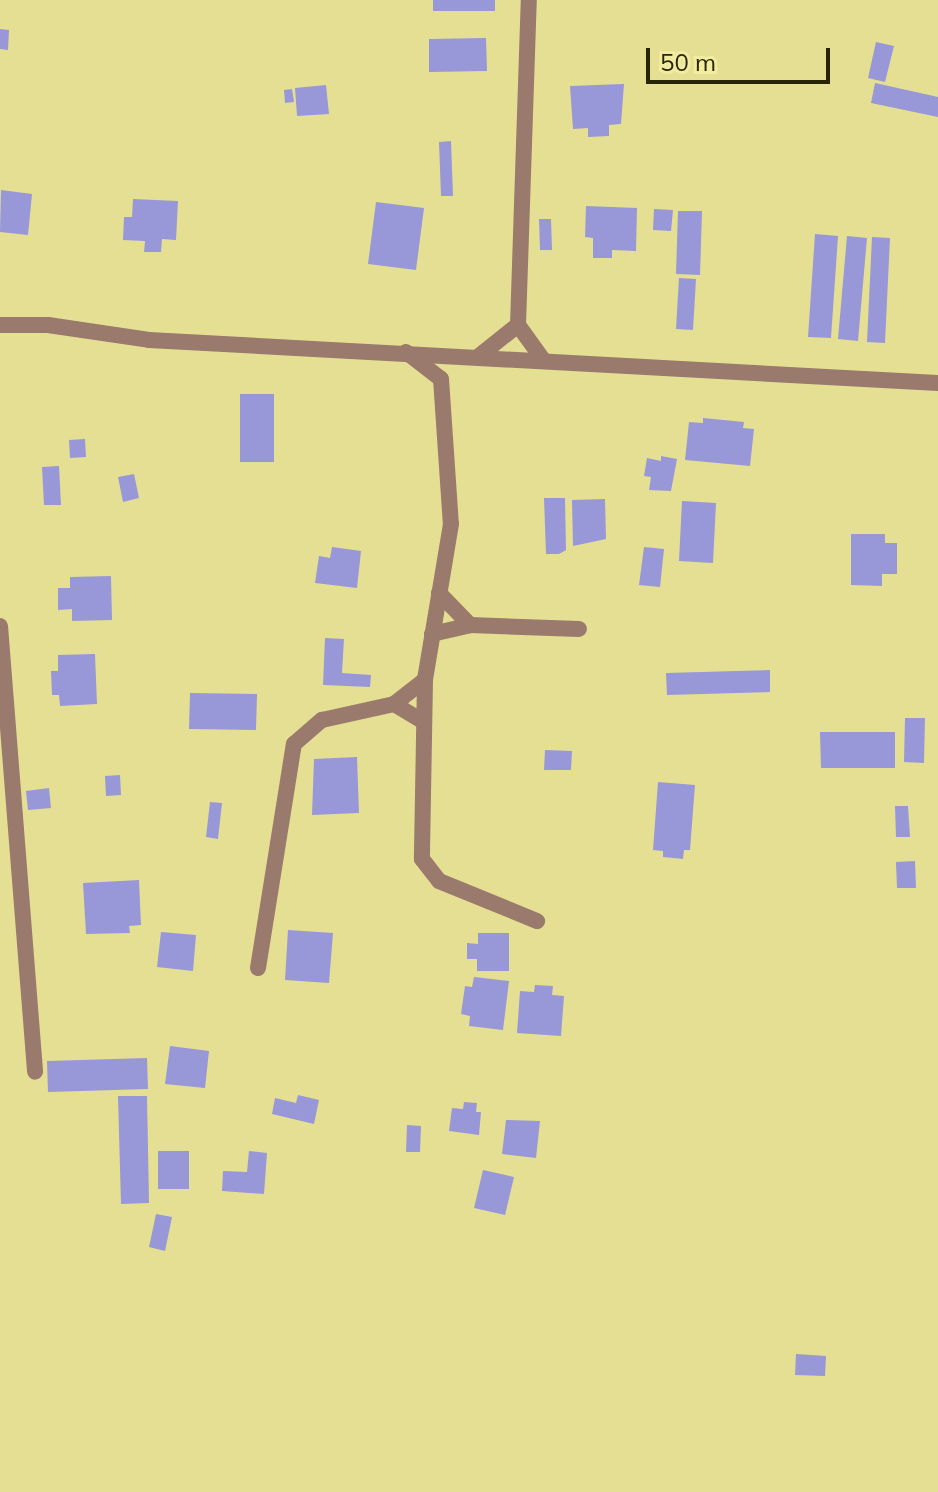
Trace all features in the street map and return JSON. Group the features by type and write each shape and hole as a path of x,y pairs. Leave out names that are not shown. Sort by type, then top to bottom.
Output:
{"street":[{"path":"529,0 518,325 544,361"},
{"path":"0,325 48,325 149,340 450,354 938,383"},
{"path":"479,356 518,325"},
{"path":"406,352 441,379"},
{"path":"450,354 441,379 451,524 425,680 422,859 439,881 537,921"},
{"path":"439,593 470,625"},
{"path":"432,634 470,625 579,629"},
{"path":"0,626 35,1072"},
{"path":"258,968 294,744 322,720 394,704 425,680"},
{"path":"394,704 422,721"}],"building":[{"path":"433,0 495,0 495,11 433,11"},
{"path":"0,29 9,30 8,50 0,49"},
{"path":"486,38 487,71 429,72 429,39"},
{"path":"876,42 894,46 885,82 868,78"},
{"path":"875,83 938,97 938,117 871,103"},
{"path":"624,84 621,124 609,125 609,136 588,137 588,128 573,129 570,86"},
{"path":"326,85 329,114 297,116 295,88"},
{"path":"292,89 294,102 285,103 284,90"},
{"path":"451,141 453,196 441,196 439,142"},
{"path":"1,190 32,194 28,235 0,232"},
{"path":"133,199 178,201 176,240 162,239 161,252 144,252 145,241 123,240 124,217 132,217"},
{"path":"376,202 424,208 416,270 368,264"},
{"path":"586,206 637,208 636,251 612,250 612,258 593,258 593,238 585,237"},
{"path":"654,209 673,210 671,231 653,230"},
{"path":"678,211 702,211 700,275 676,274"},
{"path":"539,219 551,219 552,250 540,250"},
{"path":"815,234 838,236 831,338 808,337"},
{"path":"847,236 867,238 858,341 838,339"},
{"path":"872,237 890,238 885,343 867,342"},
{"path":"679,278 696,279 693,330 676,329"},
{"path":"240,394 274,394 274,462 240,462"},
{"path":"703,418 744,422 743,428 754,429 750,466 685,460 689,422 703,423"},
{"path":"85,439 86,457 70,458 69,440"},
{"path":"661,456 677,459 671,491 649,490 651,477 644,476 647,458 661,461"},
{"path":"59,466 61,505 44,505 42,467"},
{"path":"134,474 139,498 123,502 118,477"},
{"path":"544,498 565,498 566,550 559,554 546,554"},
{"path":"605,499 606,539 573,546 572,500"},
{"path":"682,501 716,503 713,563 679,561"},
{"path":"851,534 885,534 885,543 897,543 897,574 882,574 882,586 851,585"},
{"path":"332,547 361,551 357,588 315,583 319,556 330,558"},
{"path":"644,547 664,549 660,587 639,585"},
{"path":"111,576 112,620 72,621 72,609 58,610 58,588 70,588 70,577"},
{"path":"325,638 344,639 342,673 371,675 370,687 323,685"},
{"path":"95,654 97,704 60,706 59,695 52,695 51,671 58,671 58,655"},
{"path":"770,670 770,692 667,695 666,673"},
{"path":"190,693 257,694 256,730 189,729"},
{"path":"905,718 925,718 924,763 904,762"},
{"path":"820,732 895,732 895,768 821,768"},
{"path":"545,750 572,751 571,770 544,770"},
{"path":"357,757 359,813 312,815 314,759"},
{"path":"120,775 121,795 106,796 105,776"},
{"path":"658,782 695,785 690,850 684,850 683,859 663,857 663,851 653,850"},
{"path":"49,788 51,808 28,810 26,791"},
{"path":"210,802 222,803 218,839 206,837"},
{"path":"895,806 908,806 910,837 896,837"},
{"path":"915,861 916,888 897,888 896,862"},
{"path":"139,880 141,925 129,926 130,933 86,934 83,883"},
{"path":"288,930 333,933 329,983 285,980"},
{"path":"161,932 196,935 193,971 157,967"},
{"path":"478,933 509,933 509,971 477,971 477,959 467,959 467,943 478,944"},
{"path":"474,977 509,981 503,1030 469,1026 470,1016 461,1014 465,986 472,987"},
{"path":"535,985 553,986 552,995 564,996 561,1036 517,1033 520,991 534,992"},
{"path":"170,1046 209,1051 205,1088 165,1084"},
{"path":"147,1058 148,1089 48,1092 47,1061"},
{"path":"298,1095 319,1100 314,1124 272,1114 275,1098 296,1103"},
{"path":"118,1096 147,1096 149,1203 121,1204"},
{"path":"464,1102 477,1103 476,1112 481,1112 479,1135 449,1131 452,1108 463,1109"},
{"path":"506,1120 540,1121 536,1158 502,1154"},
{"path":"407,1125 421,1126 420,1152 406,1152"},
{"path":"158,1151 189,1151 189,1189 158,1189"},
{"path":"249,1151 267,1153 264,1194 222,1191 223,1171 247,1172"},
{"path":"483,1170 514,1177 505,1215 474,1208"},
{"path":"156,1214 172,1217 165,1251 149,1247"},
{"path":"796,1354 826,1356 825,1376 795,1375"}]}
